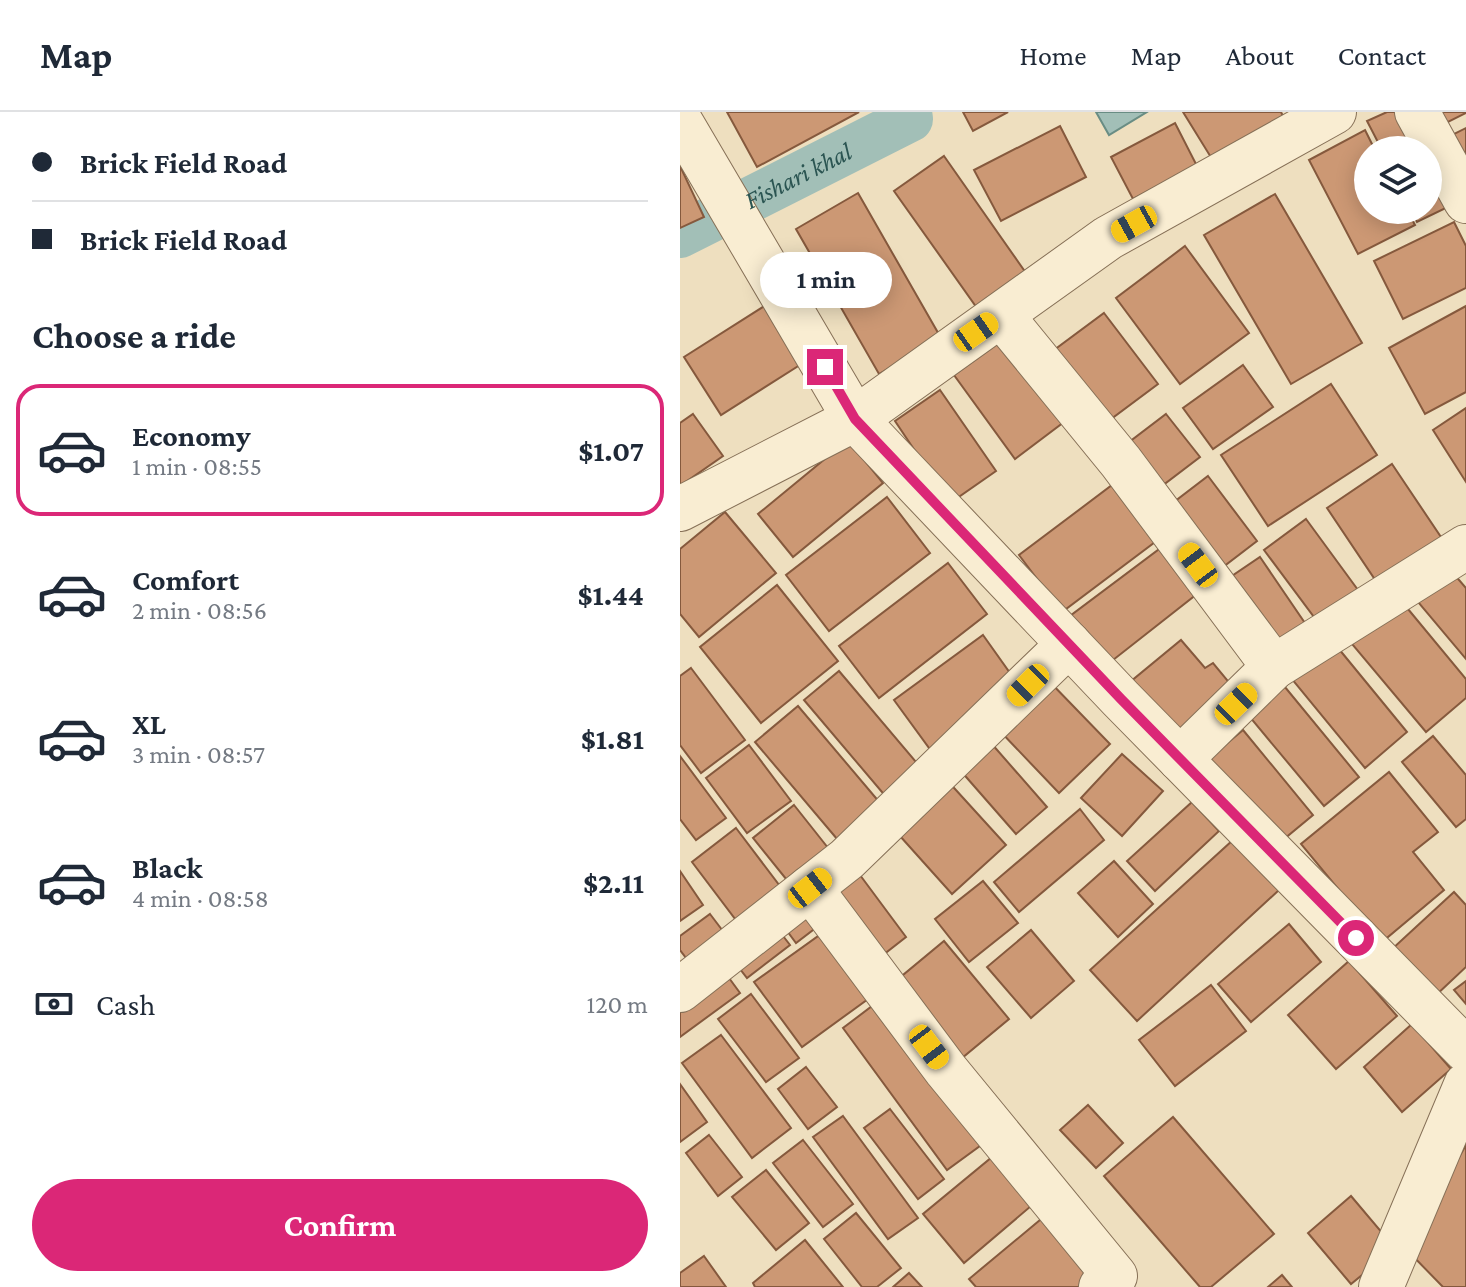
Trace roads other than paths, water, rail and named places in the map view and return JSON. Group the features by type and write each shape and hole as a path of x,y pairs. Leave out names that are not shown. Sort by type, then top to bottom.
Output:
{"street":[{"path":"680,509 855,419 1108,238 1334,112"},
{"path":"1417,112 1466,201"},
{"path":"680,121 855,419 1180,759 1466,1050"},
{"path":"1001,315 1121,462 1274,667"},
{"path":"1180,759 1274,667 1466,547"},
{"path":"680,990 847,859 1069,644"},
{"path":"810,888 946,1070 1115,1276 1101,1287"},
{"path":"1381,1287 1466,1085"}],"water":[{"path":"1096,112 1147,112 1109,135"}],"waterway":[{"name":"Fishari khal","path":"680,235 910,119 909,112"}]}
